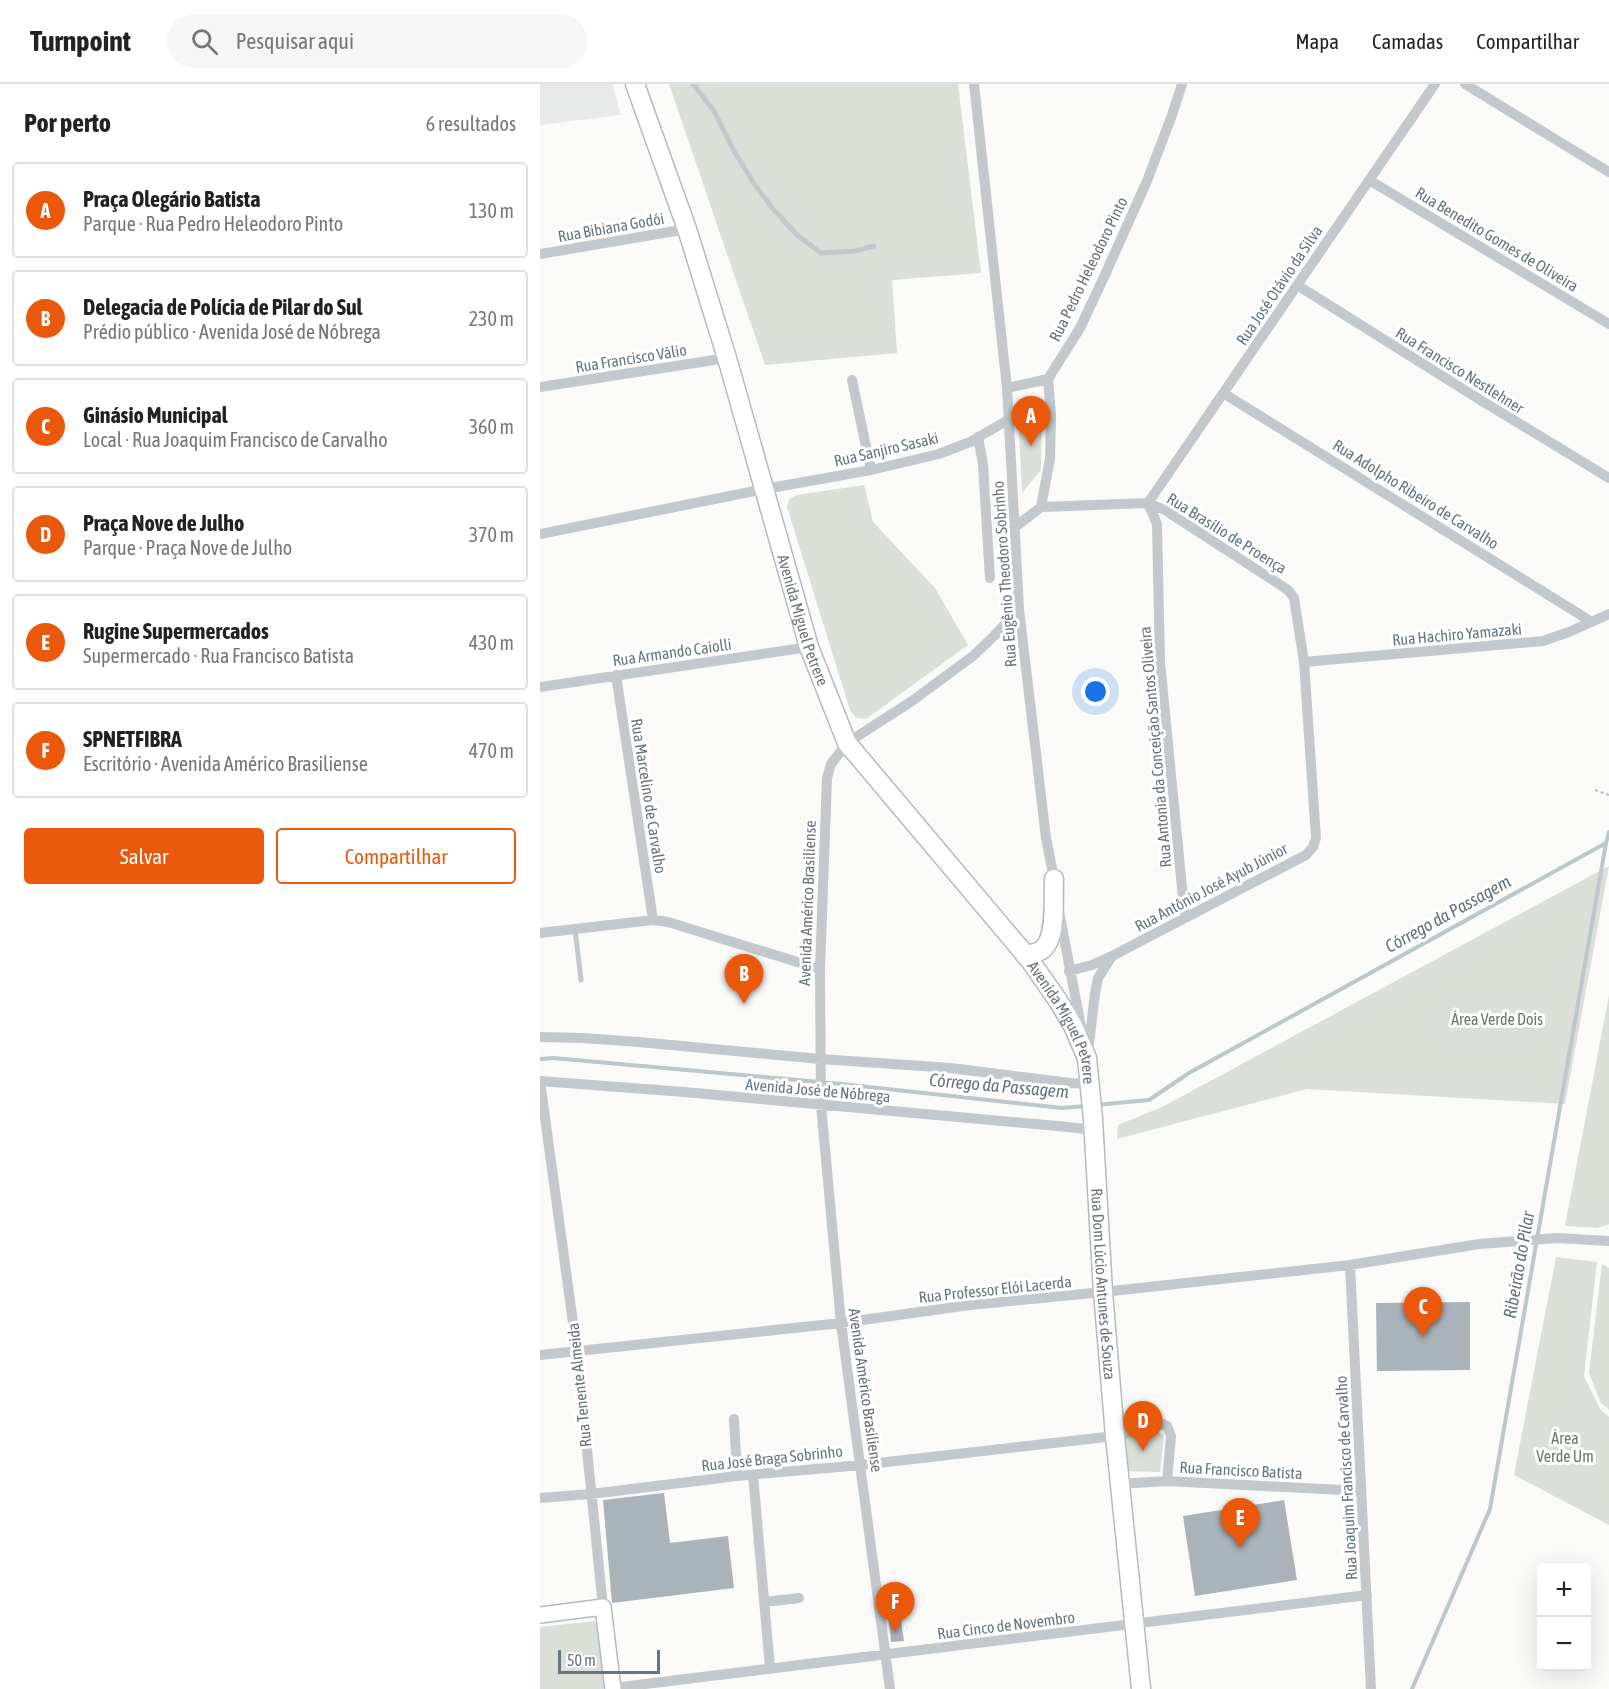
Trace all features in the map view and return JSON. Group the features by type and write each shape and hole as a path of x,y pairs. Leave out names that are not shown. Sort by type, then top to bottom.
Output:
{"main road":[{"name":"Avenida Miguel Petrere","path":"635,84 687,229 727,358 809,647 847,743 1025,955 1059,1002 1087,1058 1093,1125"},
{"path":"1025,955 1036,953 1048,943 1052,931 1054,879"},
{"name":"Rua Dom Lúcio Antunes de Souza","path":"1093,1125 1103,1292 1119,1484 1141,1689"},
{"path":"540,1615 603,1607"},
{"name":"Rua Tenente Almeida","path":"603,1607 613,1689"}],"street":[{"name":"Rua Eugênio Theodoro Sobrinho","path":"974,84 1007,388 1019,609 1046,838 1087,1058"},
{"name":"Rua Pedro Heleodoro Pinto","path":"1048,379 1080,328 1104,277 1147,181 1182,84"},
{"name":"Rua José Otávio da Silva","path":"1148,503 1435,84"},
{"path":"1465,84 1609,172"},
{"name":"Rua Benedito Gomes de Oliveira","path":"1369,180 1609,324"},
{"name":"Rua Bibiana Godói","path":"540,254 687,229"},
{"name":"Rua Francisco Nestlehner","path":"1297,285 1609,478"},
{"name":"Rua Francisco Válio","path":"540,387 727,358"},
{"path":"1007,388 1048,379 1051,415 1050,459 1041,507 1014,528"},
{"path":"852,380 872,470"},
{"name":"Rua Adolpho Ribeiro de Carvalho","path":"1223,393 1592,622"},
{"name":"Rua Sanjiro Sasaki","path":"540,534 872,470 939,454 978,437 1008,420"},
{"path":"978,437 983,464 990,578"},
{"name":"Rua Brasílio de Proença","path":"1041,507 1148,503 1165,510 1288,590 1294,598 1304,662 1316,838"},
{"name":"Rua Antonia da Conceição Santos Oliveira","path":"1148,503 1157,524 1160,662 1185,918"},
{"path":"847,743 912,701 973,656 1019,609"},
{"name":"Rua Hachiro Yamazaki","path":"1304,662 1543,641 1609,614"},
{"name":"Rua Armando Caiolli","path":"540,687 809,647"},
{"name":"Rua Marcelino de Carvalho","path":"616,675 653,920"},
{"name":"Avenida Américo Brasiliense","path":"847,743 831,764 827,778 820,969 821,1099 841,1323 891,1689"},
{"name":"Rua Antônio José Ayub Júnior","path":"1070,971 1112,956 1306,855 1313,847 1316,838"},
{"path":"540,933 653,920 676,924 820,969"},
{"path":"1087,1058 1098,978 1112,956"},
{"name":"Avenida José de Nóbrega","path":"540,1037 639,1042 820,1065 951,1068 1070,1083 1090,1088"},
{"name":"Avenida José de Nóbrega","path":"540,1081 821,1099 1068,1126 1093,1125"},
{"name":"Rua Tenente Almeida","path":"540,1081 577,1352 603,1607"},
{"name":"Rua Professor Elói Lacerda","path":"540,1355 841,1323 970,1305 1350,1265 1479,1244 1557,1238 1609,1241"},
{"name":"Rua Joaquim Francisco de Carvalho","path":"1350,1265 1371,1689"},
{"path":"734,1419 737,1476"},
{"name":"Rua José Braga Sobrinho","path":"540,1498 1115,1436 1162,1424 1167,1426 1171,1436 1167,1481"},
{"path":"753,1474 770,1668"},
{"name":"Rua Francisco Batista","path":"1119,1484 1167,1481 1361,1491"},
{"name":"Rua Cinco de Novembro","path":"613,1689 1367,1595"},
{"path":"765,1602 799,1598"}],"lane":[{"path":"693,84 714,111 732,149 753,182 773,209 797,235 821,253 855,251 874,246"},
{"path":"575,929 581,980"}],"path":[{"path":"1595,790 1609,795"}],"shaded area":[{"path":"540,84 612,84 621,115 540,125"}],"green space":[{"path":"669,84 958,84 981,273 892,280 897,353 765,365"},
{"path":"1036,397 1042,407 1041,470 1022,493 1018,409 1023,399"},
{"path":"864,485 873,522 935,588 968,645 866,719 856,718 850,710 787,507 789,499 797,495"},
{"name":"Área Verde Dois","path":"1609,866 1565,1104 1307,1089 1117,1139 1118,1125 1162,1107"},
{"path":"1609,995 1609,1224 1597,1228 1565,1226"},
{"name":"Área Verde Um","path":"1556,1257 1597,1262 1584,1376 1600,1409 1609,1417 1609,1525 1514,1475"},
{"path":"1602,1264 1609,1268 1609,1410 1601,1403 1589,1373"},
{"path":"1157,1432 1164,1435 1160,1472 1126,1471 1124,1433"},
{"path":"594,1621 597,1625 604,1689 540,1689 540,1627"}],"building":[{"path":"1470,1302 1470,1370 1377,1371 1376,1303"},
{"path":"664,1493 670,1543 728,1536 734,1588 612,1603 603,1500"},
{"path":"1284,1500 1297,1580 1195,1596 1183,1516"},
{"path":"901,1621 904,1641 891,1642 889,1622"}],"waterway":[{"name":"Ribeirão do Pilar","path":"1412,1689 1490,1509 1609,832"},
{"name":"Córrego da Passagem","path":"1096,1105 1149,1100 1189,1073 1606,843"},
{"name":"Córrego da Passagem","path":"540,1059 553,1058 841,1084 1062,1108 1086,1106"}],"place":[{"name":"Praça Olegário Batista","path":"1031,446"},
{"name":"Delegacia de Polícia de Pilar do Sul","path":"744,1004"},
{"name":"Ginásio Municipal","path":"1423,1337"},
{"name":"Praça Nove de Julho","path":"1143,1451"},
{"name":"Rugine Supermercados","path":"1240,1548"},
{"name":"SPNETFIBRA","path":"895,1632"}]}
